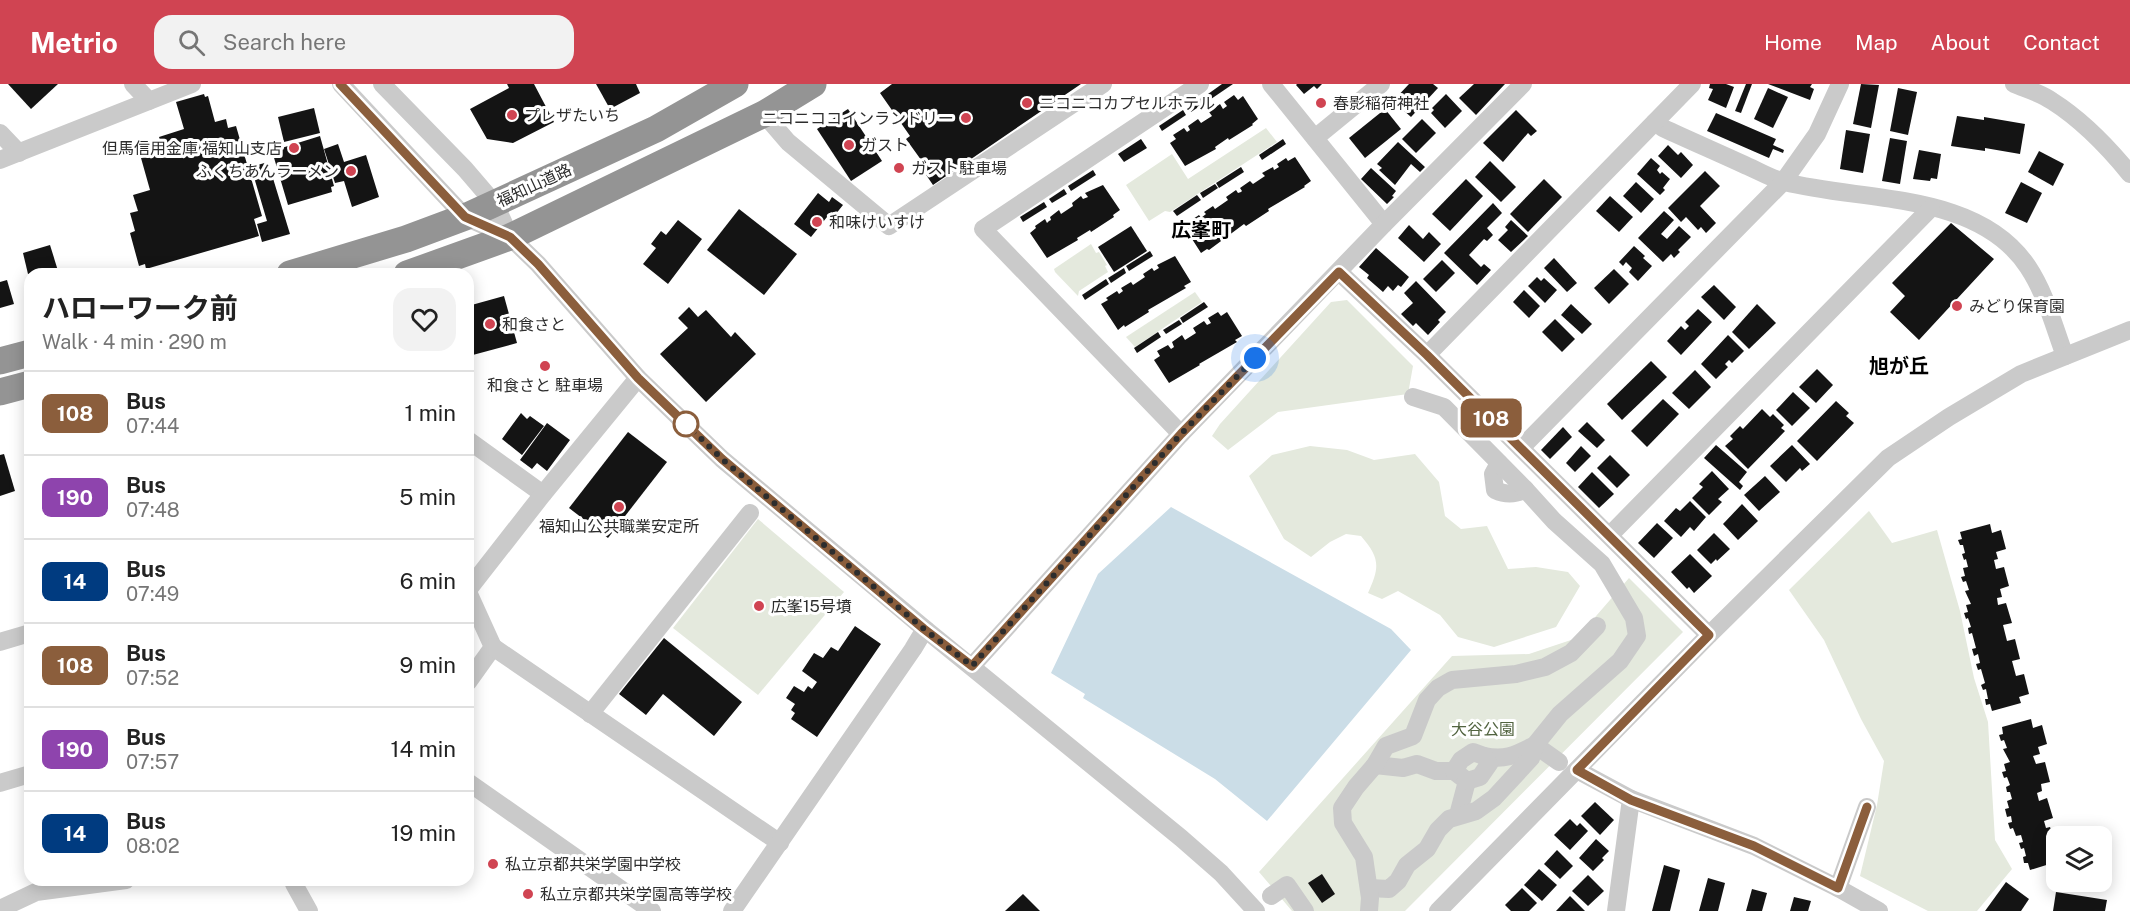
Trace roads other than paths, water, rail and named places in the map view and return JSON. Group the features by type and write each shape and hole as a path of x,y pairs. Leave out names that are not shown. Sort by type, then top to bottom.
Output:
{"highway":[{"name":"福知山道路","path":"310,268 397,242 465,217 656,129 735,84"},
{"path":"424,268 510,237 764,114 813,84"},
{"path":"0,362 24,354"},
{"path":"0,392 24,386"}],"street":[{"path":"133,84 149,101"},
{"path":"0,160 192,84"},
{"path":"340,84 465,217 510,237 538,264 638,378 722,459 924,629 1181,837 1221,873 1249,908"},
{"path":"764,114 788,142 890,226 1103,84"},
{"path":"1181,434 984,229 1200,84"},
{"path":"1271,84 1384,224"},
{"path":"1315,138 1382,84"},
{"path":"972,666 1181,434 1384,224 1524,84"},
{"path":"1427,355 1692,84"},
{"path":"1521,448 1783,182 1817,134 1840,84"},
{"path":"2014,84 2051,100 2090,131 2130,174"},
{"path":"357,102 384,85 465,169 495,204 510,237"},
{"path":"1655,122 1663,128 1783,182 1931,208 1958,214 1983,225 2013,249 2028,266 2040,289 2065,356"},
{"path":"0,132 20,153"},
{"path":"1610,535 1931,208"},
{"path":"1339,272 1427,355 1709,635"},
{"path":"1438,911 1709,635 1888,458 1949,417 2021,374 2130,330"},
{"path":"474,583 543,494 638,378"},
{"path":"1369,888 1389,889 1398,881 1407,865 1427,849 1438,830 1449,819 1476,811 1494,798 1531,758 1535,745 1560,714 1620,661 1637,636 1634,618 1602,564 1560,516 1525,489 1444,407 1413,397"},
{"path":"474,444 543,494"},
{"path":"590,714 750,513"},
{"path":"474,604 493,647 780,843"},
{"path":"1369,911 1370,898 1364,857 1343,823 1342,808 1375,765 1386,746 1413,736 1427,700 1452,680 1516,674 1545,667 1571,653 1597,626"},
{"path":"732,911 914,649 924,629"},
{"path":"0,642 24,635"},
{"path":"474,674 493,647"},
{"path":"1402,740 1412,749 1417,764"},
{"path":"1458,815 1461,760 1473,752 1498,759 1515,755 1535,745"},
{"path":"1535,745 1558,762"},
{"path":"1375,765 1403,768 1417,764 1461,776"},
{"path":"1577,770 1631,800 1754,846 1843,898 1879,911"},
{"path":"0,783 24,776"},
{"path":"474,786 652,911"},
{"path":"1616,911 1631,800"},
{"path":"1843,898 1867,807"},
{"path":"1271,896 1287,885 1305,911"},
{"path":"0,908 36,892 81,886"},
{"path":"295,886 309,911"}],"water":[{"path":"1171,507 1391,629 1411,650 1267,821 1215,779 1083,698 1085,694 1051,673 1098,574"}],"place":[{"name":"ニコニコカプセルホテル","path":"1027,103"},
{"name":"春影稲荷神社","path":"1321,103"},
{"name":"プレザたいち","path":"512,115"},
{"name":"ニコニココインランドリー","path":"966,118"},
{"name":"ガスト","path":"849,145"},
{"name":"但馬信用金庫 福知山支店","path":"294,148"},
{"name":"ガスト駐車場","path":"899,168"},
{"name":"ふくちあんラーメン","path":"351,171"},
{"name":"和味けいすけ","path":"817,222"},
{"name":"みどり保育園","path":"1957,306"},
{"name":"和食さと","path":"490,324"},
{"name":"和食さと 駐車場","path":"545,366"},
{"name":"福知山公共職業安定所","path":"619,507"},
{"name":"広峯15号墳","path":"759,606"},
{"name":"私立京都共栄学園中学校","path":"493,864"},
{"name":"私立京都共栄学園高等学校","path":"528,894"}],"district":[{"name":"広峯町","path":"1201,230"},
{"name":"旭が丘","path":"1899,366"}],"park label":[{"name":"大谷公園","path":"1483,729"}]}
